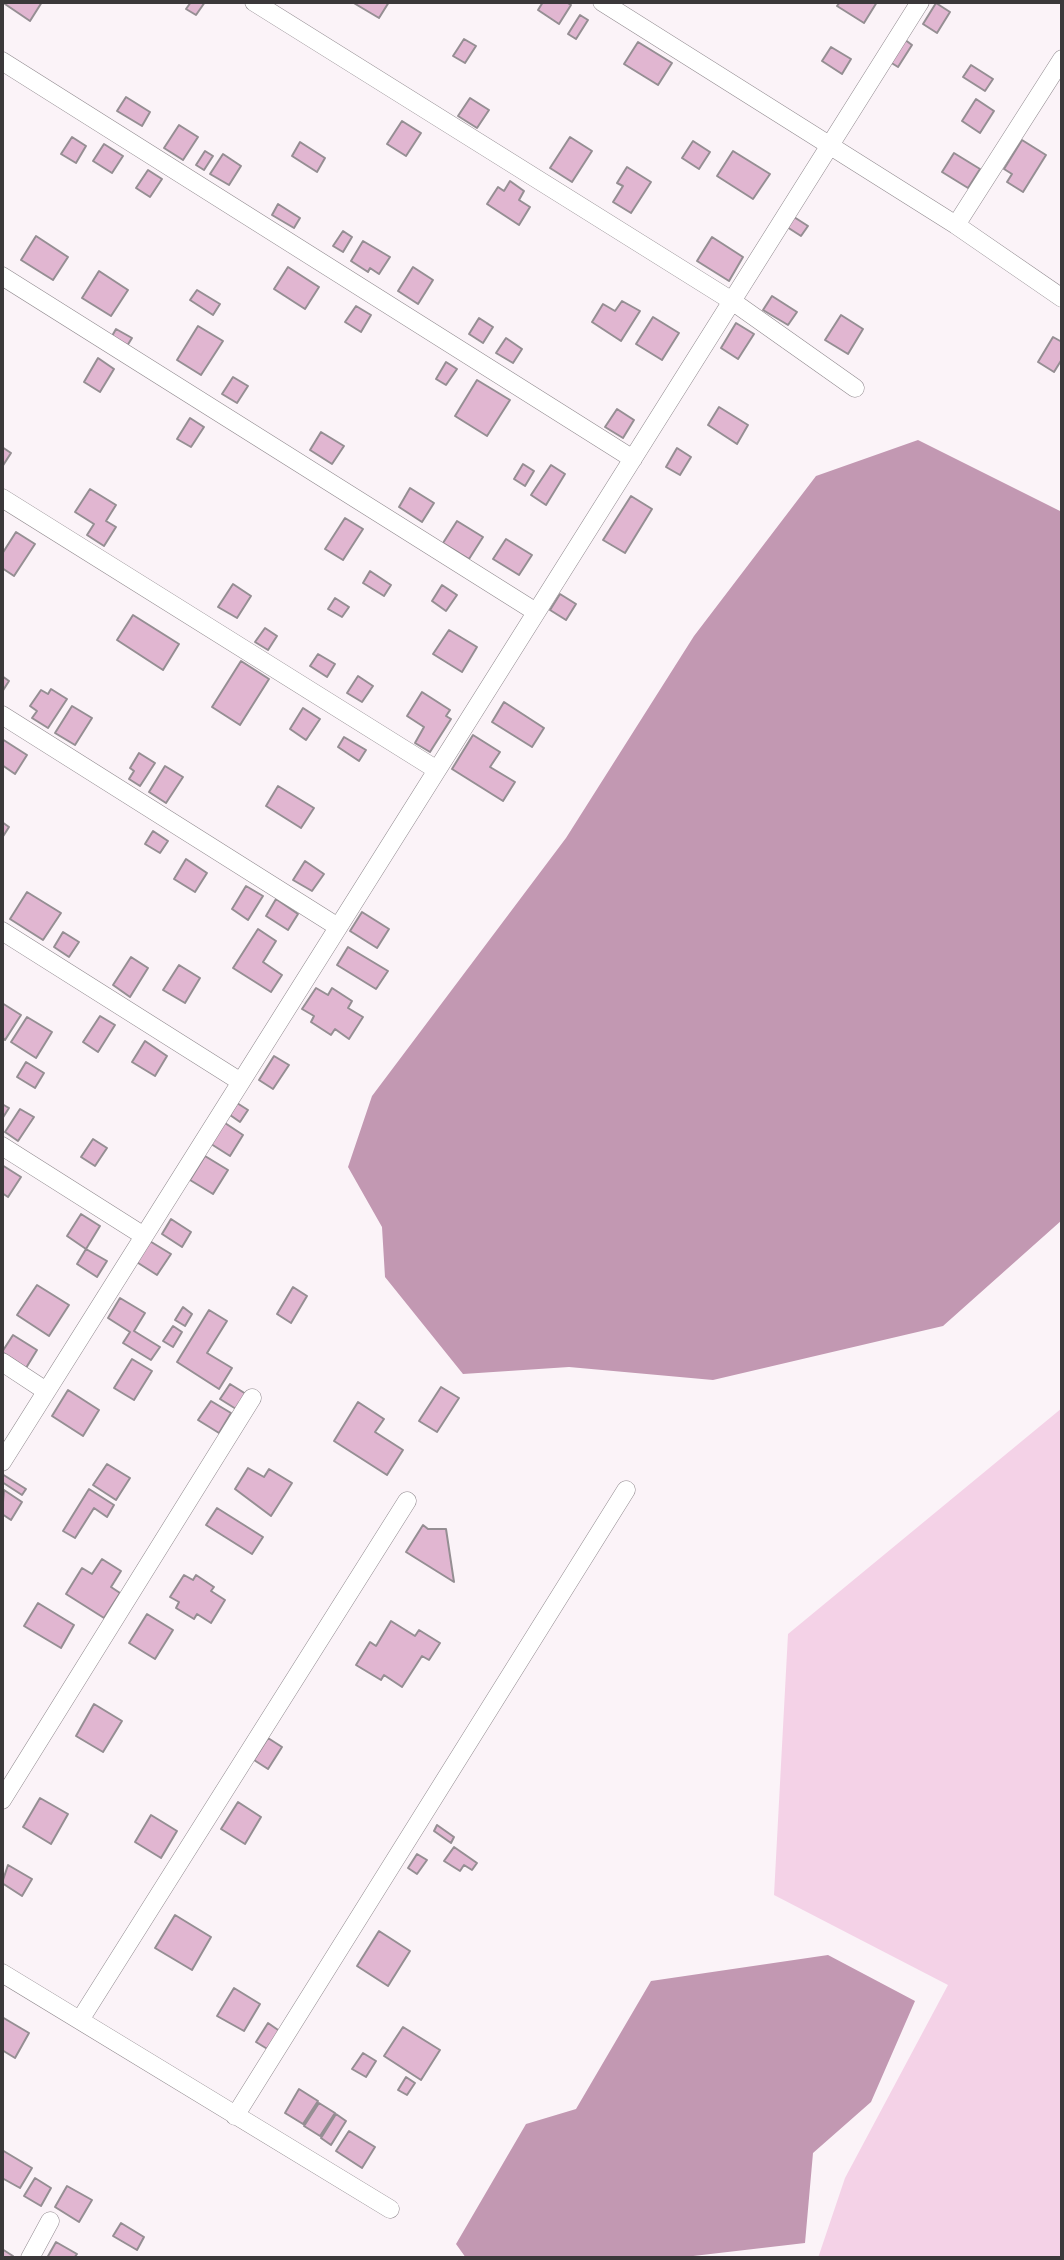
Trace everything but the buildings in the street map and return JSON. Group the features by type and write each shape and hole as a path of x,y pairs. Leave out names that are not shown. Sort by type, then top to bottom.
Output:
{"street":[{"path":"254,2 732,301 855,388"},
{"path":"602,2 956,225 1062,298"},
{"path":"2,1462 920,2"},
{"path":"956,225 1062,59"},
{"path":"2,61 633,459"},
{"path":"2,276 536,612"},
{"path":"2,499 437,770"},
{"path":"2,715 338,927"},
{"path":"2,931 240,1082"},
{"path":"2,1146 144,1236"},
{"path":"2,1362 47,1391"},
{"path":"2,1800 252,1398"},
{"path":"235,2116 626,1490"},
{"path":"80,2020 407,1501"},
{"path":"2,1973 390,2209"},
{"path":"30,2258 50,2221"}],"shaded area":[{"path":"918,440 1062,512 1062,1220 943,1326 713,1380 569,1367 463,1374 385,1277 382,1227 348,1167 372,1096 566,838 694,636 816,476"},
{"path":"1062,1408 1062,2258 818,2258 845,2178 948,1985 774,1895 788,1634"},
{"path":"828,1955 915,2001 871,2102 813,2153 805,2243 676,2258 466,2258 456,2244 526,2124 576,2109 651,1981"}]}
